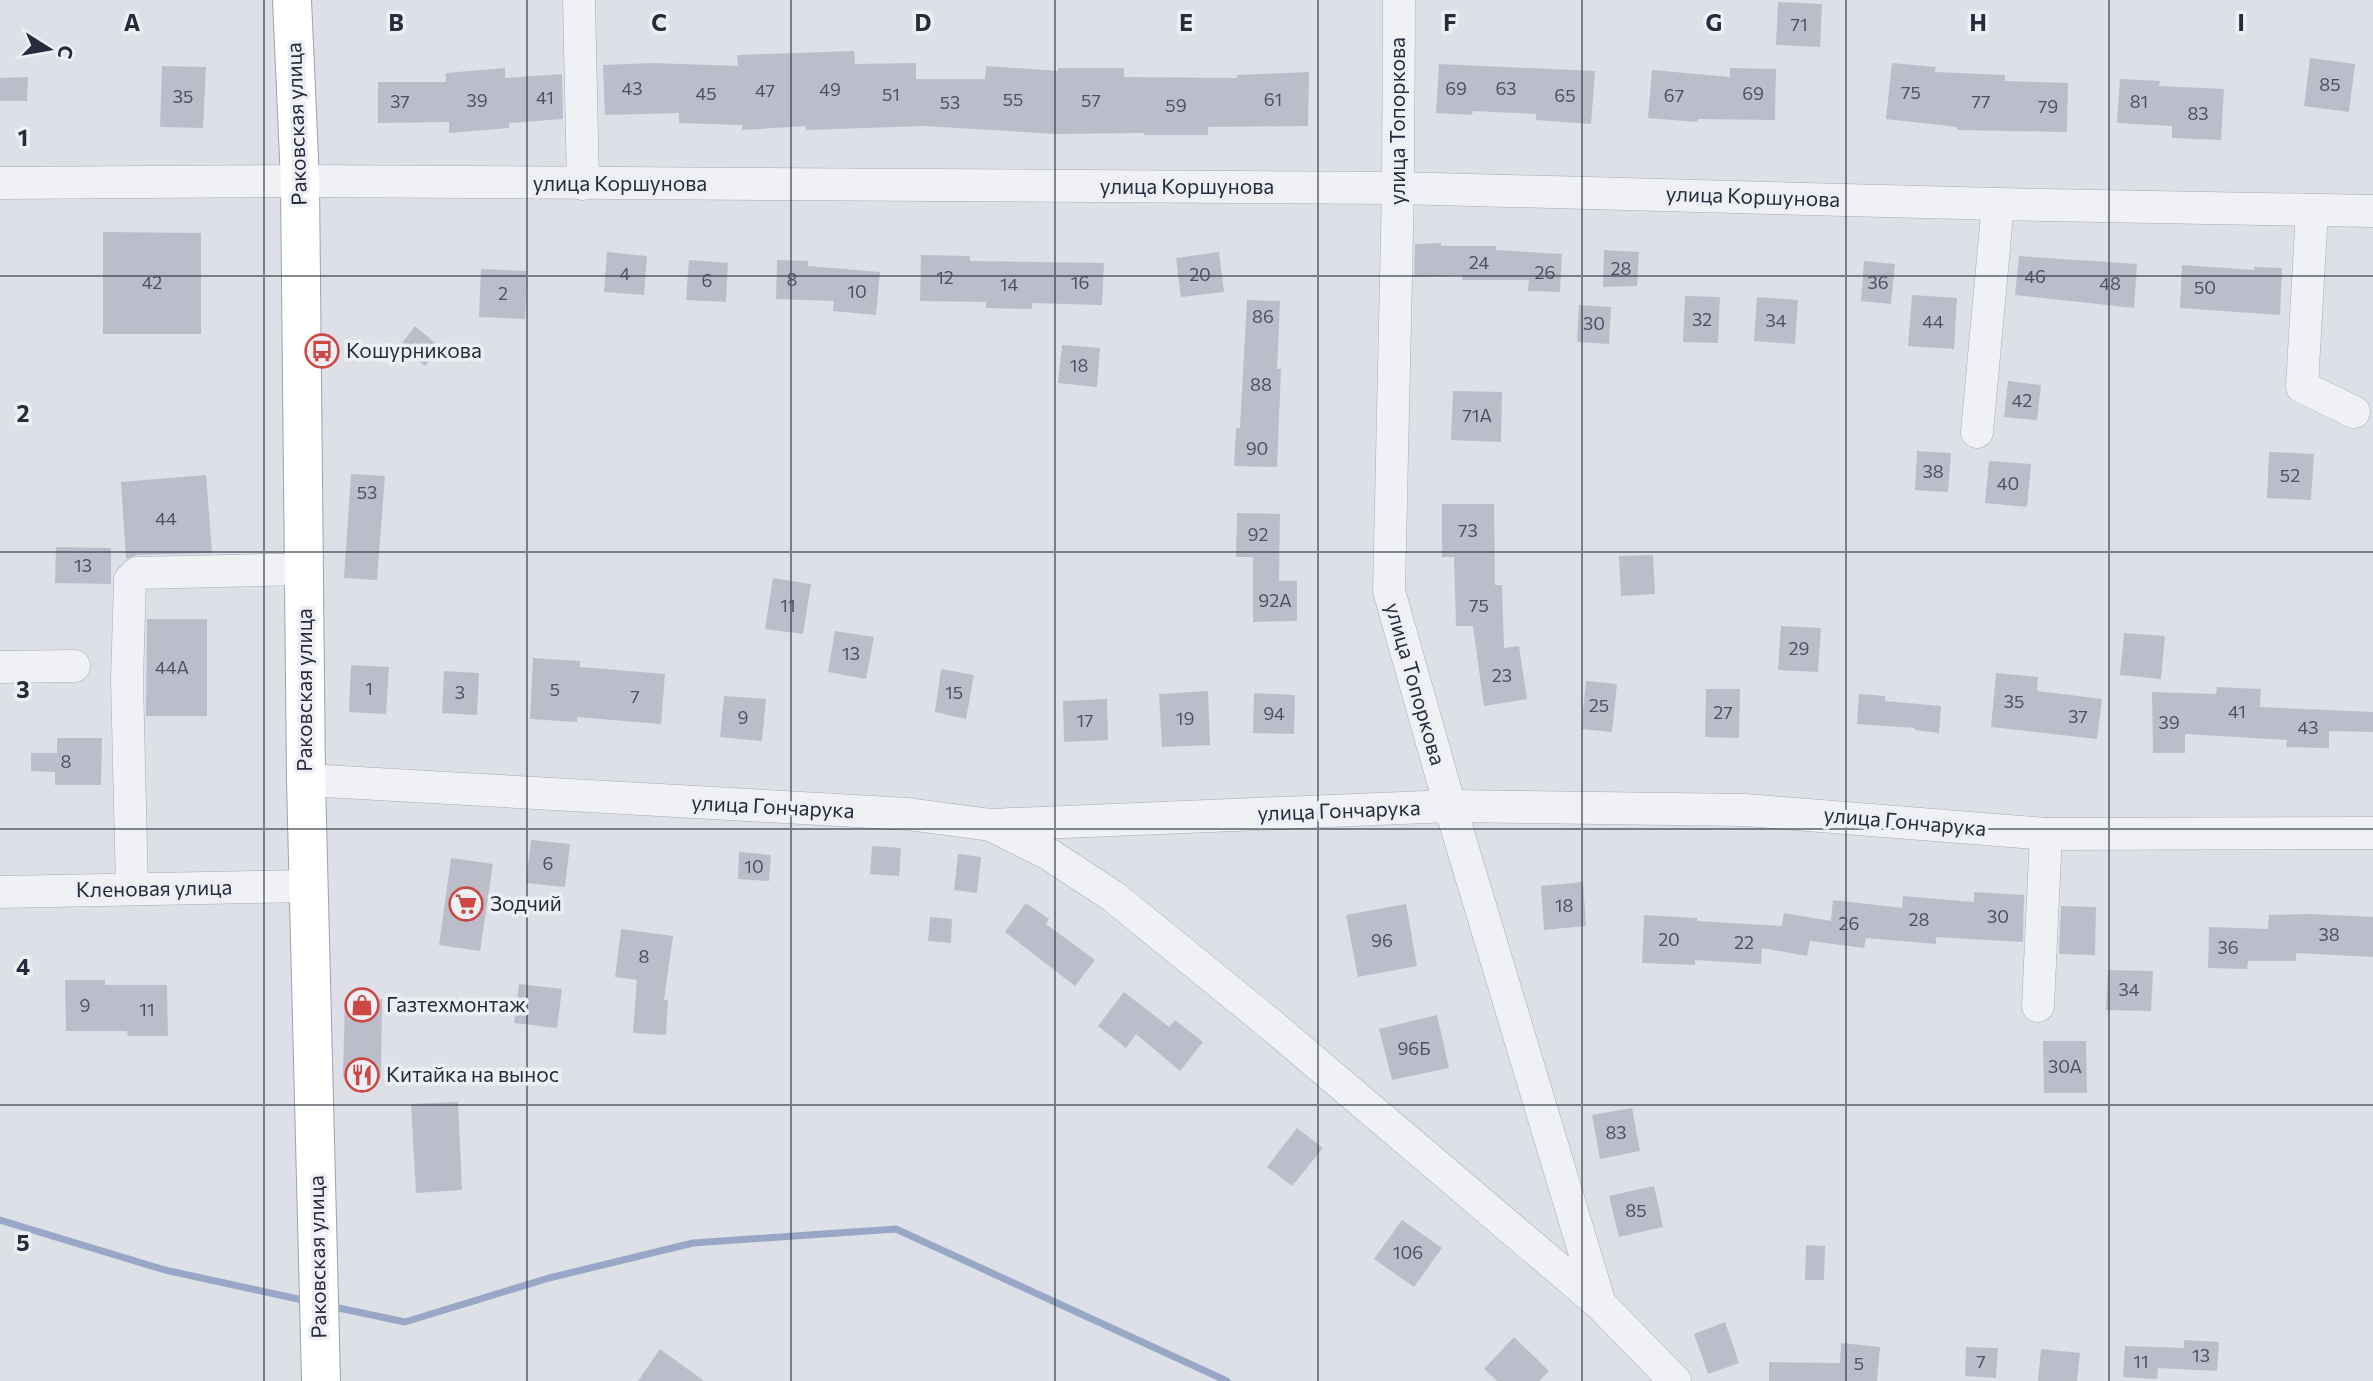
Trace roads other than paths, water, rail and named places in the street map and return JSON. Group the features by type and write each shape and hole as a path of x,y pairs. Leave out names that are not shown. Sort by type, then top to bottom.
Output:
{"main road":[{"name":"Раковская улица","path":"292,0 300,181 306,780 321,1364"}],"street":[{"path":"579,0 583,184"},
{"name":"улица Топоркова","path":"1399,0 1398,188 1389,592 1450,806 1600,1304"},
{"name":"улица Коршунова","path":"0,183 300,181 1398,188 2373,211"},
{"path":"1977,432 1998,204"},
{"path":"2312,209 2302,387 2354,412"},
{"path":"132,889 127,680 130,580 137,573 304,569"},
{"path":"0,667 74,666"},
{"name":"улица Гончарука","path":"306,780 908,814 991,825 1450,806 1745,810 2046,834 2373,833"},
{"name":"улица Топоркова","path":"991,825 1047,853 1114,897 1269,1023 1600,1304 1675,1381"},
{"path":"2038,1006 2046,834"},
{"name":"Кленовая улица","path":"0,892 309,886"}],"waterway":[{"path":"0,1220 165,1270 307,1301"},
{"path":"329,1306 405,1322 549,1278 693,1243 896,1229 1227,1381"}],"place":[{"name":"Кошурникова","path":"322,351"},
{"name":"Зодчий","path":"466,904"},
{"name":"Газтехмонтаж","path":"362,1005"},
{"name":"Китайка на вынос","path":"362,1075"}]}
